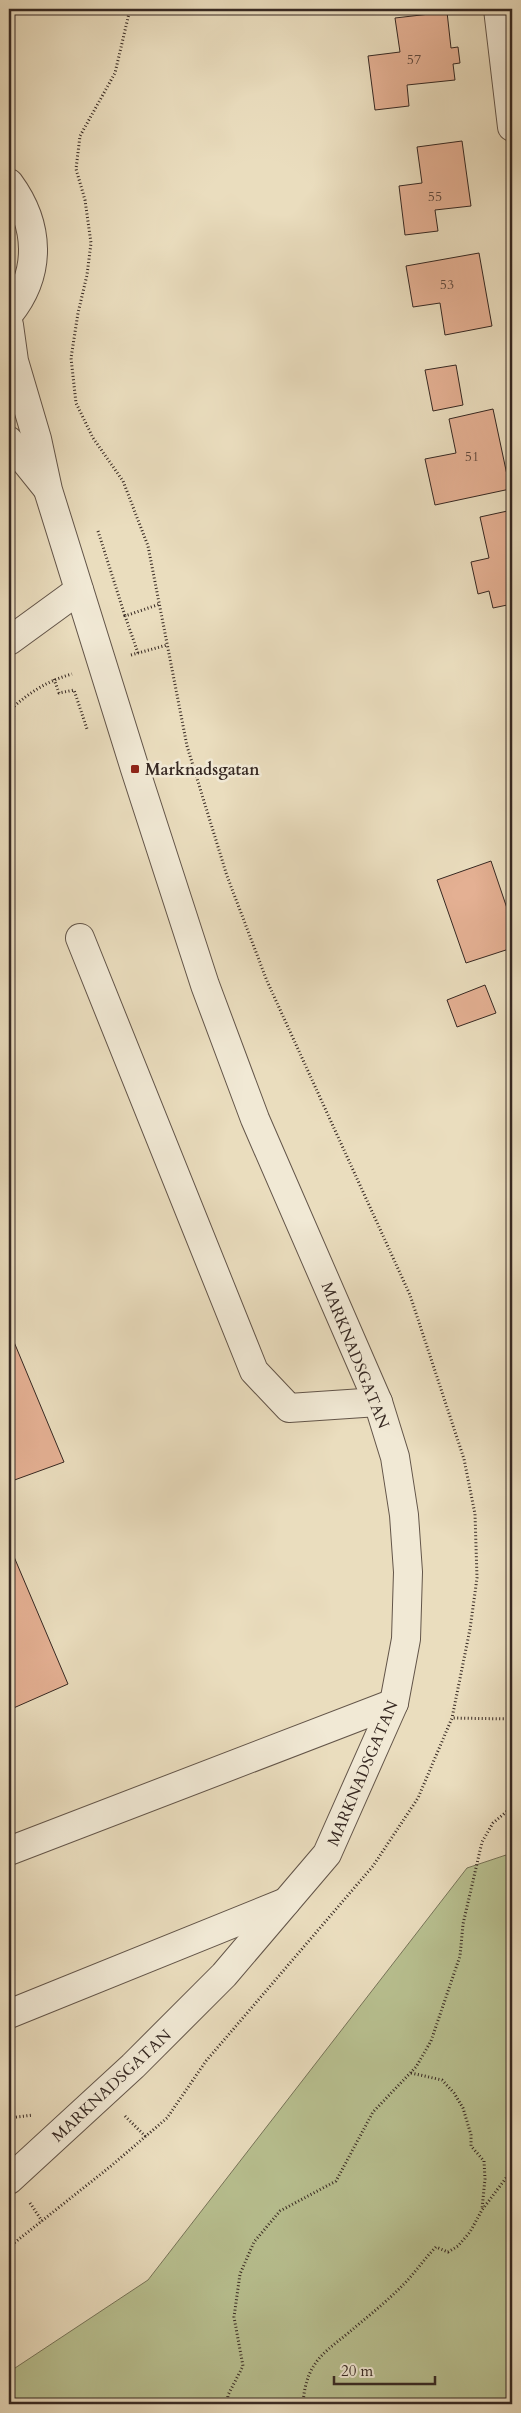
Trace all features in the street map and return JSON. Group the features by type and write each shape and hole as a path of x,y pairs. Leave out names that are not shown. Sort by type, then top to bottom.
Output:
{"street":[{"path":"498,9 512,126"},
{"path":"9,184 24,206 29,218 33,238 33,258 24,292 9,314"},
{"name":"MARKNADSGATAN","path":"9,325 14,361 37,438 48,490 202,976 254,1119 378,1402 395,1457 404,1515 408,1572 406,1639 394,1703 327,1854 290,1900 210,1989 133,2066 9,2180"},
{"name":"MARKNADSGATAN","path":"9,441 48,490"},
{"path":"9,641 79,590"},
{"path":"80,938 254,1371 288,1408 378,1402"},
{"path":"9,1851 394,1703"},
{"path":"9,2014 290,1900"}],"path":[{"path":"9,2247 167,2118 206,2061 373,1866 418,1798 452,1718 470,1629 477,1578 475,1514 464,1459 410,1294 267,982 227,876 187,746 148,546 139,518 123,481 93,438 76,403 71,358 91,244 86,200 76,169 80,136 115,73 130,9"},
{"path":"98,531 138,653"},
{"path":"125,616 160,604"},
{"path":"9,711 26,695 54,679 60,694 74,690 82,713"},
{"path":"452,1718 512,1719"},
{"path":"227,2404 228,2395 242,2366 234,2318 240,2274 254,2242 280,2211 336,2181 373,2112 411,2073 431,2041 460,1956 464,1924 482,1842 493,1823 512,1807"},
{"path":"411,2073 442,2080 454,2093 463,2108 471,2135 471,2146 484,2161 485,2179 482,2210"},
{"path":"9,2118 40,2113"},
{"path":"124,2115 146,2137"},
{"path":"303,2404 304,2386 318,2359 336,2341 360,2324 404,2284 436,2247 448,2252 458,2246 470,2232 482,2210 512,2170"}],"green space":[{"path":"512,1853 512,2404 9,2404 9,2372 148,2280 467,1868"}],"building":[{"path":"447,12 451,48 458,47 460,63 453,64 455,80 407,85 409,106 375,110 368,56 400,52 395,18"},
{"path":"462,141 471,206 435,210 438,231 405,235 399,186 422,183 417,147"},
{"path":"479,253 492,326 445,335 440,303 413,307 406,266"},
{"path":"456,365 463,405 433,411 425,370"},
{"path":"493,409 510,489 435,505 425,459 456,453 449,419"},
{"path":"512,510 512,604 493,608 489,591 478,594 471,562 489,558 480,517"},
{"path":"491,861 512,923 512,948 466,963 437,880"},
{"path":"485,985 496,1013 457,1027 447,1000"},
{"path":"9,1330 64,1462 9,1482"},
{"path":"9,1545 68,1684 9,1710"}],"place":[{"name":"Marknadsgatan","path":"135,769"}]}
